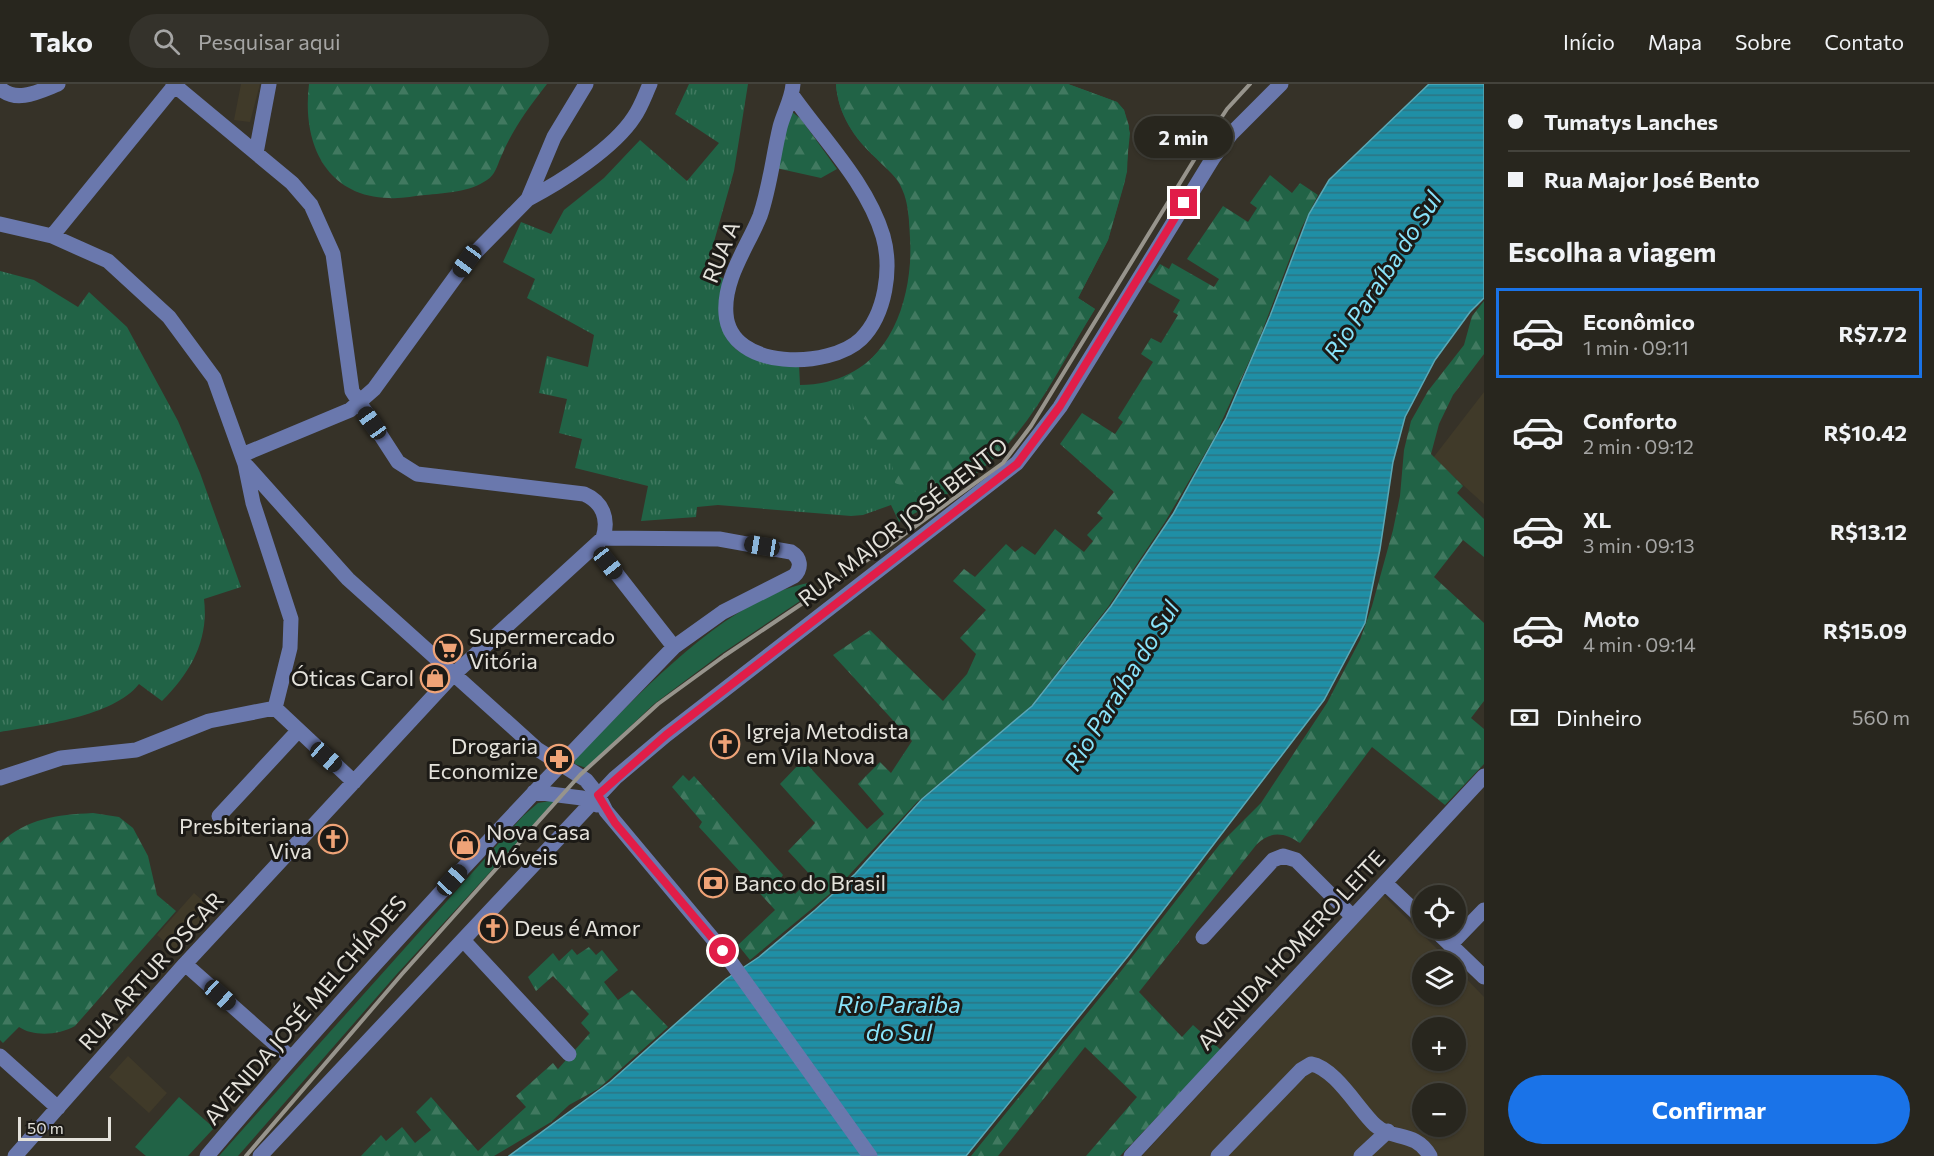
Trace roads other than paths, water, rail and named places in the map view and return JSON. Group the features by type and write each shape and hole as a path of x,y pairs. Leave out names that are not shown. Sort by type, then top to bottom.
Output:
{"street":[{"path":"0,88 12,96 20,96 58,84"},
{"path":"256,153 269,84"},
{"path":"528,199 554,137 586,84"},
{"path":"243,459 358,404 374,389 467,261 528,199 567,176 626,128 638,111 650,84"},
{"name":"RUA MAJOR JOSÉ BENTO","path":"260,1156 595,798 666,735 1017,464 1060,406 1213,158 1232,134 1281,84"},
{"path":"52,236 181,86 292,183 311,205 326,234 339,282 348,381 358,404 405,469 431,476 584,494 595,500 603,510 606,520 599,542 674,647"},
{"name":"RUA A","path":"793,89 864,195 883,236 887,262 879,307 861,338 834,353 808,358 764,356 744,348 731,334 725,310 733,276 760,213 781,124 793,89"},
{"path":"0,225 52,236 108,261 169,317 214,378 243,459 253,503 291,619 290,648 275,708"},
{"path":"243,459 348,579 452,676 537,749 580,775 595,798 723,951 870,1156"},
{"name":"AVENIDA JOSÉ MELCHÍADES","path":"207,1156 290,1057 534,792 674,647 723,612 794,576 800,567 794,553 719,538 599,542"},
{"name":"RUA ARTUR OSCAR","path":"15,1156 185,964 452,676 599,542"},
{"path":"275,708 297,732 354,782"},
{"path":"0,778 61,758 136,750 209,721 275,708"},
{"path":"219,816 297,732"},
{"name":"AVENIDA HOMERO LEITE","path":"1131,1156 1484,776"},
{"path":"534,792 595,798"},
{"path":"1203,938 1273,860 1283,856 1296,860 1353,917"},
{"path":"1385,883 1412,909"},
{"path":"1450,945 1484,910"},
{"path":"1444,939 1484,977"},
{"path":"463,940 569,1054"},
{"path":"185,964 290,1057"},
{"path":"0,1056 58,1108"},
{"path":"1218,1156 1301,1070 1309,1065 1316,1065 1329,1074 1374,1124 1414,1140 1430,1156"},
{"path":"1361,1156 1388,1131"}],"water":[{"name":"Rio Paraiba do Sul","path":"1429,84 1484,84 1484,298 1470,312 1435,360 1405,417 1393,462 1380,549 1365,623 1324,700 1129,955 966,1156 509,1156 610,1082 726,979 759,957 815,910 855,874 922,799 1032,706 1111,606 1173,514 1226,418 1270,316 1309,214 1329,180"}],"railway":[{"path":"246,1156 402,974 580,775 658,704 724,656 891,544 1003,463 1031,426 1202,147 1227,109 1250,84"}],"place":[{"name":"Supermercado Vitória","path":"448,649"},
{"name":"Óticas Carol","path":"435,678"},
{"name":"Igreja Metodista em Vila Nova","path":"725,744"},
{"name":"Drogaria Economize","path":"559,759"},
{"name":"Presbiteriana Viva","path":"333,839"},
{"name":"Nova Casa Móveis","path":"465,845"},
{"name":"Banco do Brasil","path":"713,883"},
{"name":"Deus é Amor","path":"493,928"}],"water label":[{"name":"Rio Paraíba do Sul","path":"1383,276"},
{"name":"Rio Paraíba do Sul","path":"1122,686"}]}
